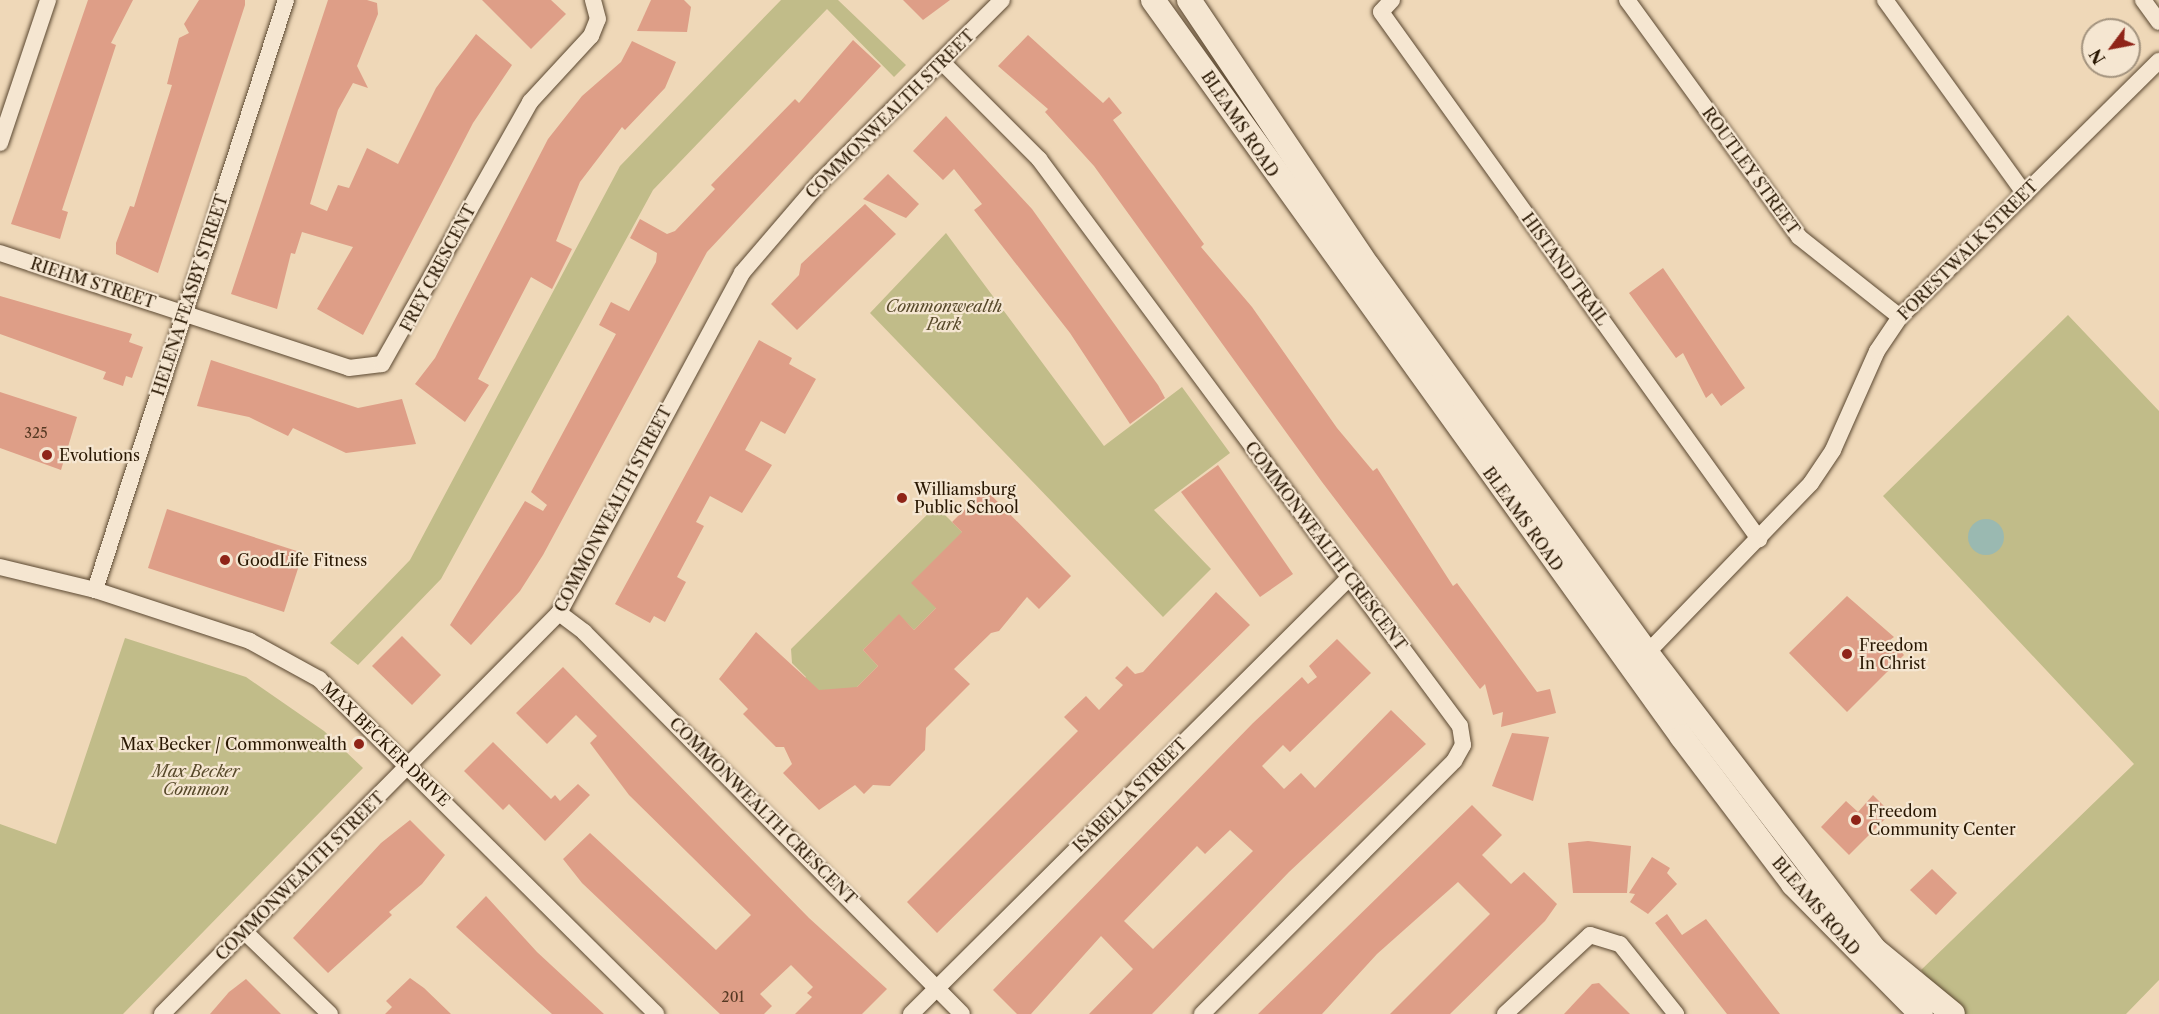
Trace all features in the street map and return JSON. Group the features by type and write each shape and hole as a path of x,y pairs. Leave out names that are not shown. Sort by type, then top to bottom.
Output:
{"main road":[{"name":"BLEAMS ROAD","path":"1153,0 1689,746 1793,884 1921,1014"},
{"name":"BLEAMS ROAD","path":"1189,0 1368,266 1647,653 1875,949 1953,1014"}],"street":[{"path":"0,143 48,0"},
{"name":"HELENA FEASBY STREET","path":"96,590 286,0"},
{"name":"FREY CRESCENT","path":"185,314 350,368 382,364 530,102 591,36 598,19 593,0"},
{"name":"COMMONWEALTH STREET","path":"162,1014 559,613 742,273 820,182 1002,0"},
{"name":"HISTAND TRAIL","path":"1392,0 1381,12 1759,539"},
{"name":"ROUTLEY STREET","path":"1627,0 1799,237 1900,317"},
{"path":"1885,0 2025,194"},
{"path":"2143,0 2159,22"},
{"name":"COMMONWEALTH CRESCENT","path":"941,61 1039,159 1460,726 1463,745 1454,761 1202,1014"},
{"name":"FORESTWALK STREET","path":"1647,653 1759,539 1823,467 1877,351 1900,317 2159,61"},
{"name":"RIEHM STREET","path":"0,253 185,314"},
{"name":"MAX BECKER DRIVE","path":"0,555 7,567 96,590 278,654 319,679 410,766 656,1014"},
{"name":"ISABELLA STREET","path":"911,1014 1349,578"},
{"name":"COMMONWEALTH CRESCENT","path":"559,613 592,640 962,1014"},
{"path":"245,932 330,1014"},
{"path":"1505,1014 1590,935 1620,945 1676,1014"}],"green space":[{"path":"781,0 838,0 906,65 894,77 827,9 653,190 441,579 358,665 330,643 410,560 620,166"},
{"name":"Commonwealth Park","path":"946,233 1104,446 1182,387 1230,453 1154,510 1211,569 1163,617 870,313"},
{"path":"2068,315 2159,411 2159,980 2126,1014 1956,1014 1921,970 2134,764 1883,496"},
{"path":"936,506 962,532 936,608 914,630 899,615 863,650 878,666 854,690 815,702 799,685 806,677 792,663 791,649"},
{"name":"Max Becker Common","path":"125,638 246,677 324,731 363,768 123,1014 0,1014 0,824 56,844"}],"water":[{"path":"1986,519 1999,524 2004,537 1999,550 1986,555 1973,550 1968,537 1973,524"}],"building":[{"path":"88,0 133,0 111,43 116,45 62,210 68,212 60,239 11,224"},
{"path":"199,0 245,0 245,5 158,273 116,254 116,243 130,206 134,207 172,85 167,84 179,38 189,33 184,24"},
{"path":"328,0 367,0 377,3 378,14 357,66 368,88 353,83 338,110 310,204 327,211 338,185 349,188 367,148 398,164 436,88 476,34 512,65 473,123 363,335 317,309 353,247 302,232 295,254 291,253 277,309 231,294"},
{"path":"482,0 551,0 566,14 531,49"},
{"path":"651,0 684,0 691,7 687,32 637,31"},
{"path":"903,0 950,0 923,20"},
{"path":"1028,35 1103,103 1109,97 1122,113 1113,120 1204,244 1201,247 1252,307 1337,428 1373,471 1377,468 1453,586 1457,583 1537,692 1550,689 1556,713 1501,727 1503,712 1493,715 1485,684 1480,689 1322,482 1094,166 1045,112 1048,109 998,66"},
{"path":"853,40 881,66 707,252 543,555 520,591 471,645 450,625 525,501 543,511 547,505 531,492 616,334 599,325 611,302 629,311 656,262 657,253 630,238 640,219 667,234 675,231 715,189 711,185 795,99 799,103"},
{"path":"632,41 676,62 665,88 625,130 622,127 580,182 556,241 572,249 552,289 531,277 478,379 489,385 465,422 415,384 435,358 548,139 582,96 621,62"},
{"path":"946,116 1032,209 1158,385 1165,398 1130,424 1070,333 974,210 982,204 954,169 943,180 913,151"},
{"path":"888,174 919,204 906,218 863,199"},
{"path":"865,204 896,234 797,330 771,304 799,275 801,264"},
{"path":"1663,268 1745,388 1721,406 1712,393 1706,398 1683,353 1676,358 1629,293"},
{"path":"0,296 132,334 129,342 143,347 132,378 126,376 123,386 103,379 106,372 0,334"},
{"path":"759,340 792,358 789,364 816,379 785,434 761,421 745,450 772,465 742,513 710,496 696,522 704,526 677,577 686,582 665,622 654,616 650,623 615,604"},
{"path":"211,360 358,408 402,399 416,444 346,453 293,428 288,436 249,417 197,406"},
{"path":"0,392 77,417 61,470 0,448"},
{"path":"1218,465 1293,574 1260,597 1181,492"},
{"path":"985,489 1071,576 1039,609 1027,597 999,631 991,633 954,669 970,684 926,728 925,750 890,786 873,785 864,794 855,785 819,810 783,773 792,764 784,747 776,747 743,714 748,709 719,679 756,632 819,690 857,687 878,666 863,650 899,614 914,630 936,608 911,583 962,532 952,522"},
{"name":"GoodLife Fitness","path":"167,509 303,553 284,612 148,568"},
{"path":"1216,592 1250,625 937,933 907,902 1078,731 1064,717 1086,696 1099,710 1123,685 1115,678 1127,666 1135,674 1143,672"},
{"name":"Freedom In Christ","path":"1847,596 1894,637 1890,640 1904,655 1847,712 1789,653"},
{"path":"402,636 441,675 412,705 372,666"},
{"path":"1337,639 1371,673 1290,752 1283,745 1262,766 1284,789 1301,773 1315,788 1391,710 1426,744 1289,872 1152,1014 1089,1014 1133,969 1101,936 1031,1014 1017,1014 993,990 1253,723 1302,677 1308,684 1317,677 1309,666","holes":["1230,830 1253,851 1153,949 1124,921 1197,846 1205,854"]},
{"path":"563,667 809,918 887,989 862,1014 795,1014 812,997 807,993 813,987 791,965 760,994 772,1006 764,1014 720,1014 582,883 563,859 590,833 716,950 751,915 629,795 590,743 597,736 576,715 547,744 516,713"},
{"path":"1512,733 1549,737 1533,801 1492,786"},
{"path":"493,742 551,799 555,795 560,801 578,784 590,795 545,841 509,804 503,810 464,771"},
{"name":"Freedom Community Center","path":"1873,795 1891,813 1849,855 1821,827 1846,801 1858,812"},
{"path":"1472,805 1502,835 1482,855 1511,884 1524,872 1557,904 1545,921 1450,1014 1390,1014 1490,914 1458,882 1377,954 1322,1014 1258,1014"},
{"path":"410,820 445,855 422,884 389,912 392,915 328,973 293,938 381,843"},
{"path":"1588,841 1631,846 1627,893 1573,893 1568,843"},
{"path":"1652,857 1670,868 1667,873 1677,884 1648,914 1630,902 1635,894 1629,893"},
{"path":"1932,869 1957,893 1936,915 1910,890"},
{"path":"486,896 537,952 604,1014 552,1014 456,927"},
{"path":"1667,914 1682,935 1706,919 1780,1014 1727,1014 1655,923"},
{"path":"410,978 451,1014 385,1014 392,1007 386,1001"},
{"path":"246,979 281,1014 210,1014 229,992"},
{"path":"1599,983 1630,1014 1564,1014 1592,984"}],"place":[{"name":"Evolutions","path":"47,455"},
{"name":"Williamsburg Public School","path":"902,498"},
{"name":"GoodLife Fitness","path":"225,560"},
{"name":"Freedom In Christ","path":"1847,654"},
{"name":"Max Becker / Commonwealth","path":"359,744"},
{"name":"Freedom Community Center","path":"1856,820"}]}
